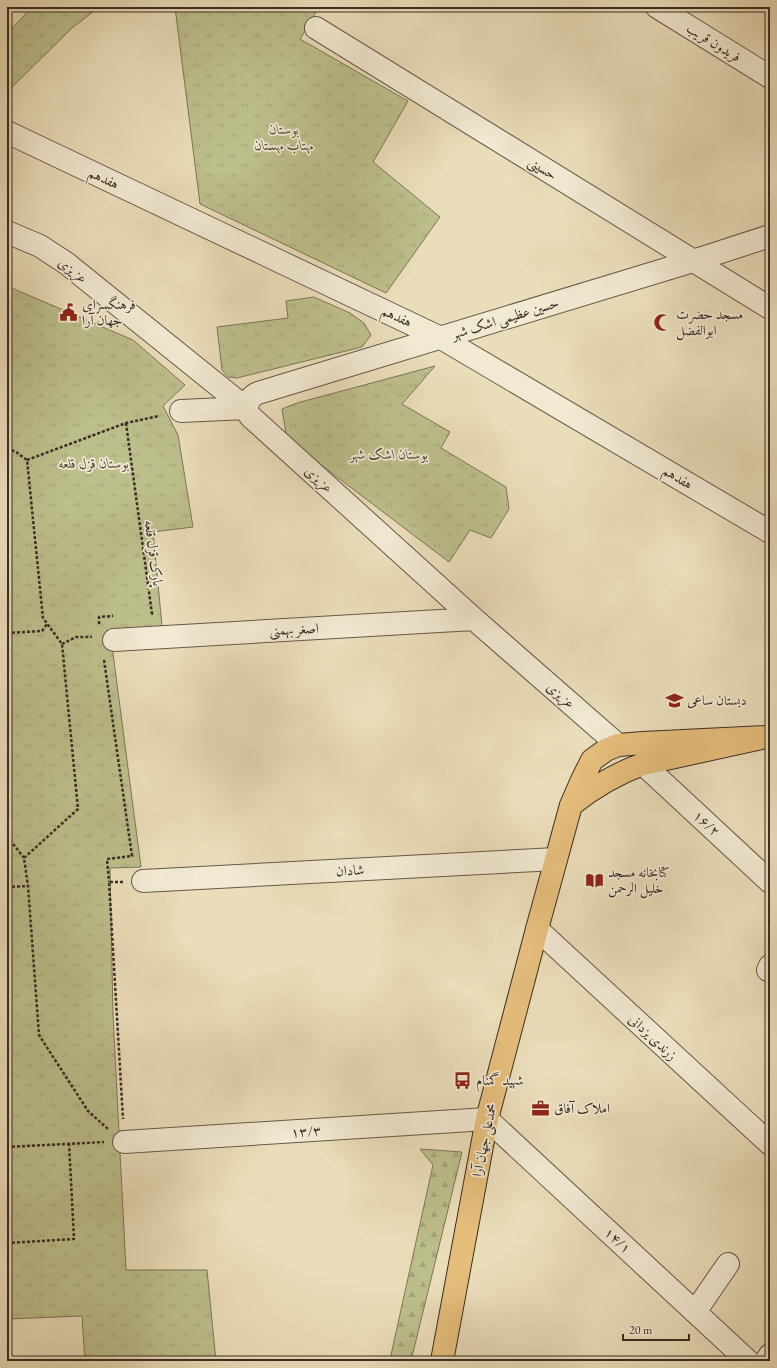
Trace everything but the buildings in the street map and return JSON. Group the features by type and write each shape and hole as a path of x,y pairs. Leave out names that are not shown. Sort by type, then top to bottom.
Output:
{"main road":[{"path":"618,745 643,742 768,736"},
{"path":"571,805 612,776 625,770 643,764 768,736"},
{"name":"محمدعلی جهان آرا","path":"442,1361 487,1119 571,805 592,760 606,750 618,745"}],"street":[{"name":"فریدون قریب","path":"657,7 770,77"},
{"name":"حسینی","path":"316,28 770,308"},
{"name":"هفدهم","path":"7,132 441,338 770,532"},
{"name":"عزیزی","path":"7,232 40,246 66,263 246,408 251,417 474,619 618,745"},
{"name":"حسین عظیمی اشک شهر","path":"246,408 253,395 258,393 693,261 770,236"},
{"path":"181,411 246,408"},
{"name":"اصغر بهمنی","path":"103,640 474,619"},
{"name":"۱۶/۲","path":"643,764 770,882"},
{"name":"شادان","path":"143,881 556,859"},
{"name":"زرندی یزدانی","path":"537,929 770,1144"},
{"name":"۱۳/۳","path":"124,1142 487,1119"},
{"name":"۱۴/۱","path":"487,1119 748,1361"},
{"path":"695,1312 728,1264"},
{"path":"766,1361 770,1355"}],"path":[{"path":"27,460 126,423 181,411"},
{"name":"پارک قزل قلعه","path":"126,423 152,614 146,614"},
{"path":"7,448 16,452 27,460 42,618 62,644 78,809 24,858"},
{"path":"120,616 99,617 132,856 107,858 124,1142"},
{"path":"7,634 42,631 47,624"},
{"path":"62,644 76,637 103,640"},
{"path":"7,836 24,858 28,886 39,1035 88,1111 124,1142"},
{"path":"109,882 143,881"},
{"path":"7,888 28,886"},
{"path":"7,1147 69,1143 124,1142"},
{"path":"7,1243 74,1239 69,1143"}],"green space":[{"path":"32,7 99,7 72,28 7,92 7,34"},
{"name":"بوستان مهتاب مهستان","path":"175,7 319,7 300,39 408,101 373,162 440,217 386,293 200,204"},
{"name":"بوستان قزل قلعه","path":"7,286 133,340 185,385 163,406 178,435 193,527 153,532 162,626 110,631 141,867 110,868 113,1015 126,1270 207,1270 216,1361 85,1361 82,1316 7,1319"},
{"path":"314,297 350,313 364,323 371,335 362,347 237,378 228,377 222,370 217,327 288,318 286,301"},
{"name":"بوستان اشک شهر","path":"435,366 402,404 450,432 441,448 506,487 509,509 491,538 470,530 449,562 287,439 282,409 297,403"},
{"path":"420,1149 462,1152 411,1361 402,1361 391,1355 433,1165"}],"place":[{"name":"فرهنگسرای جهان آرا","path":"69,312"},
{"name":"مسجد حضرت ابوالفضل","path":"663,322"},
{"name":"دبستان ساعی","path":"674,700"},
{"name":"كتابخانه مسجد خليل الرحمن","path":"595,880"},
{"name":"شهید گمنام","path":"463,1080"},
{"name":"املاک آفاق","path":"541,1108"}]}
